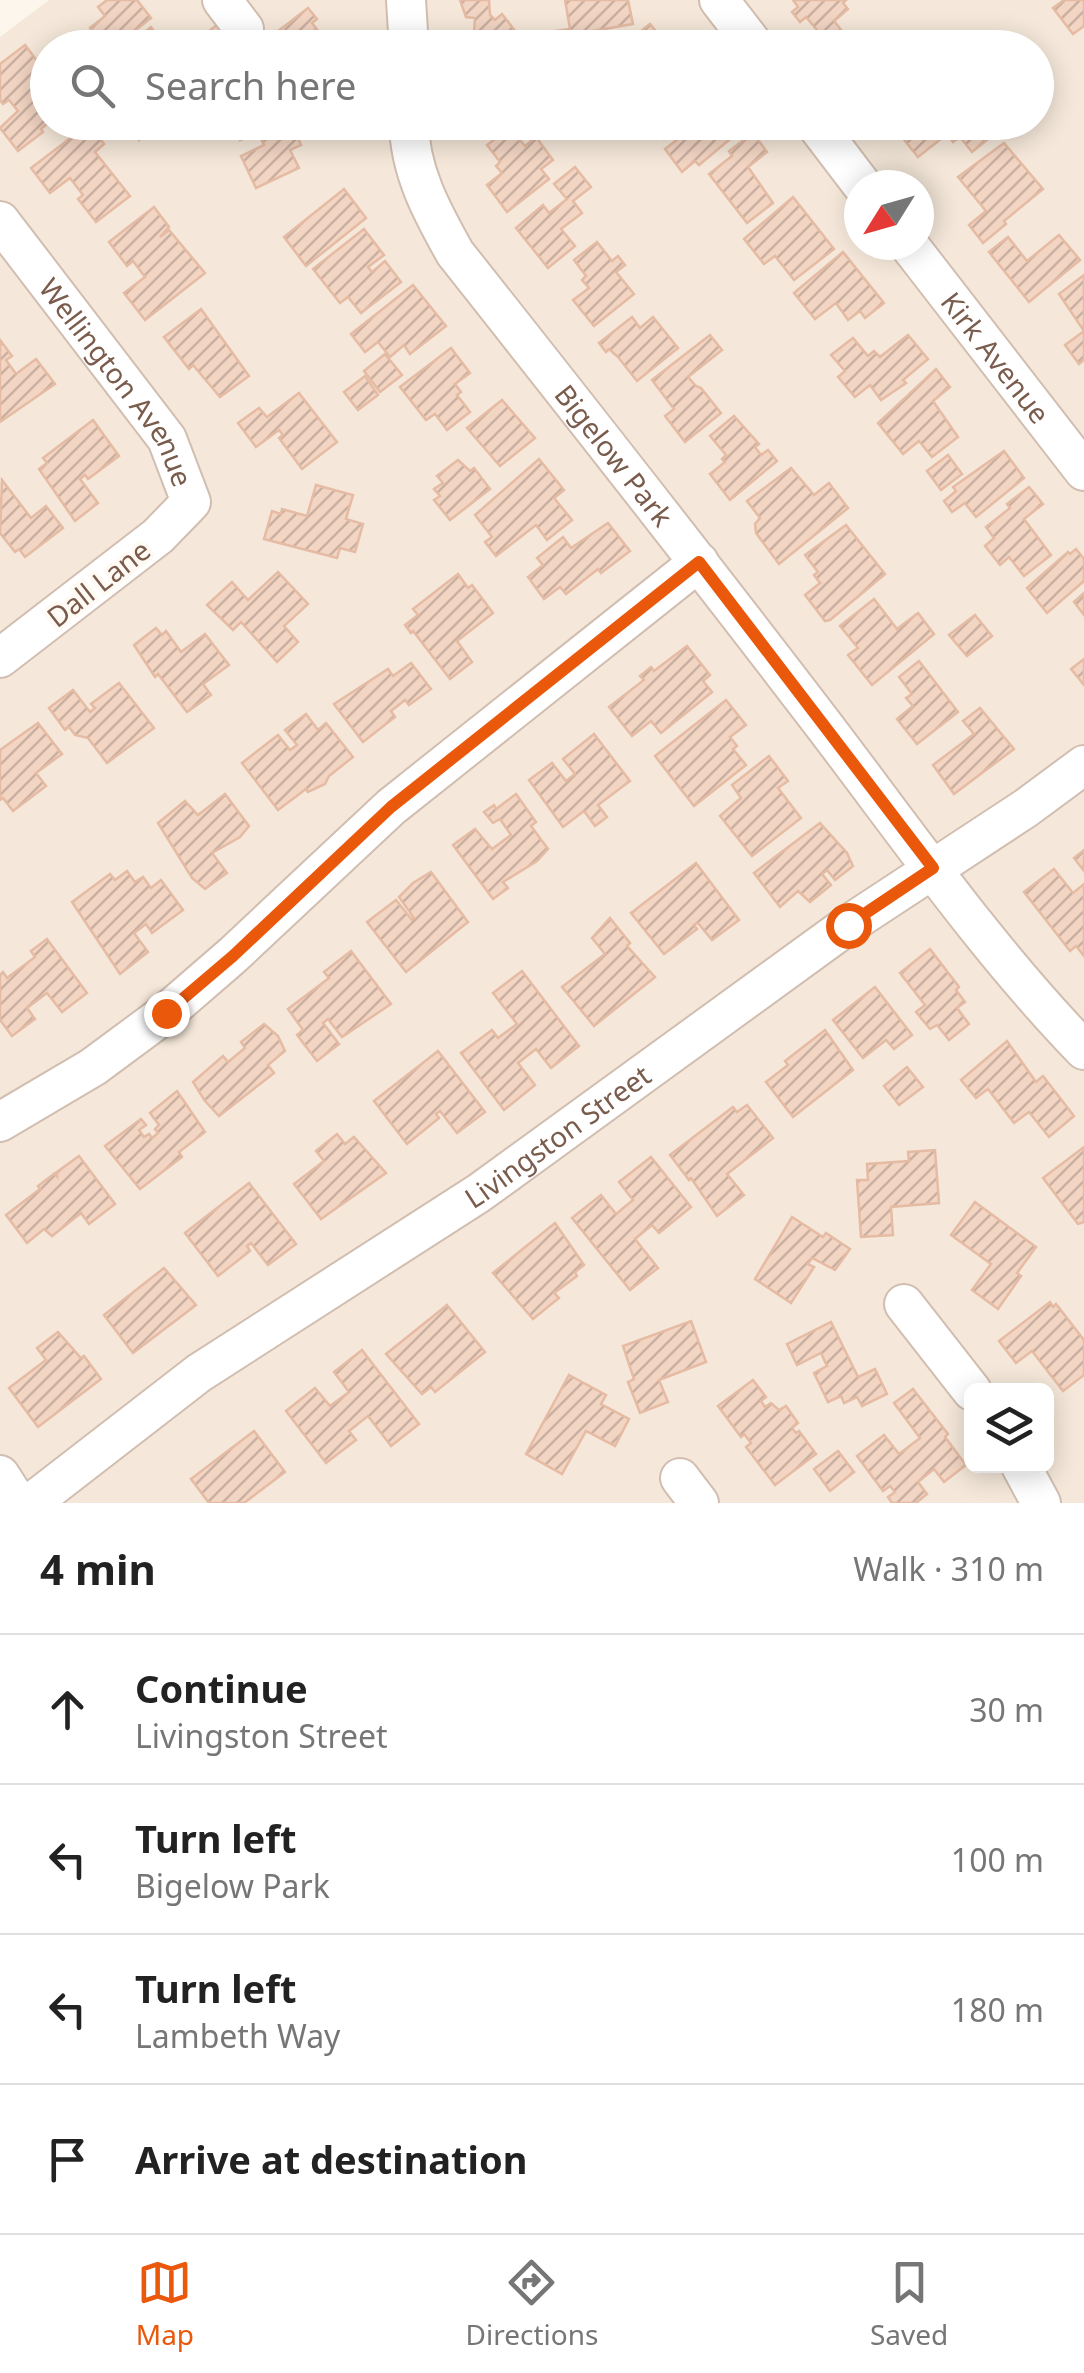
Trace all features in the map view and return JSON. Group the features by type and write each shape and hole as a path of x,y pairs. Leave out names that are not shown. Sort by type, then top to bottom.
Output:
{"street":[{"path":"406,0 408,30"},
{"path":"719,0 742,30"},
{"name":"Bigelow Park","path":"409,140 426,200 455,252 933,868 1046,1011 1084,1050"},
{"path":"828,140 851,170"},
{"name":"Wellington Avenue","path":"0,221 168,439 192,502"},
{"name":"Kirk Avenue","path":"921,260 1084,471"},
{"name":"Dall Lane","path":"0,658 158,536 192,502"},
{"path":"0,1122 93,1067 166,1013 233,956 391,807 699,562"},
{"name":"Livingston Street","path":"32,1503 198,1373 479,1194 848,925 1026,808 1084,765"},
{"path":"904,1304 966,1383"},
{"path":"0,1474 18,1503"}],"shaded area":[{"path":"49,0 1084,0 1084,1503 0,1503 0,37"}],"building":[{"path":"107,0 137,0 151,18 136,30 92,30 105,16 98,7"},
{"path":"460,0 489,0 490,15 495,20 502,14 514,30 474,30 475,18 466,17"},
{"path":"565,0 628,0 633,24 599,30 562,30 570,29"},
{"path":"793,0 846,0 843,3 848,9 834,21 841,30 817,30 806,17 800,22 792,12 798,7"},
{"path":"1064,0 1084,0 1084,26 1073,34 1053,8"},
{"path":"308,8 317,19 312,23 317,30 279,30"},
{"path":"222,21 229,30 210,30"},
{"path":"25,45 30,52 32,140 18,151 0,128 18,111 9,100 3,104 0,100 0,64"},
{"path":"68,140 101,140 104,144 95,152 130,196 96,222 78,199 83,195 70,178 50,193 31,168"},
{"path":"262,140 299,140 301,145 290,150 299,168 256,188 241,156 264,145"},
{"path":"494,140 520,140 525,146 538,140 553,160 541,169 549,179 507,212 487,185 502,173 496,166 500,162 487,145"},
{"path":"677,140 729,140 699,165 695,161 682,172 665,149"},
{"path":"744,140 758,140 767,152 748,167 773,203 747,223 709,174 732,156 729,151"},
{"path":"904,140 939,140 918,157"},
{"path":"962,140 987,140 972,152"},
{"path":"1004,143 1043,189 983,243 969,225 986,211 958,177"},
{"path":"575,167 591,187 573,201 582,213 561,229 575,246 548,268 516,228 543,205 549,213 567,199 554,184"},
{"path":"344,189 366,218 306,266 284,237"},
{"path":"793,197 834,249 794,280 775,256 764,264 744,239"},
{"path":"154,207 169,227 160,237 169,230 205,273 145,320 124,293 145,277 133,261 127,266 109,242"},
{"path":"364,229 384,255 368,267 372,272 385,261 401,282 361,313 348,297 340,303 313,269"},
{"path":"1059,235 1080,260 1029,302 989,252 1008,237 1027,261"},
{"path":"597,242 612,261 618,256 625,265 616,272 634,294 594,326 573,300 589,288 582,280 586,276 574,260"},
{"path":"843,252 844,260 849,260 884,303 865,318 860,311 848,320 836,303 815,319 794,293"},
{"path":"1084,275 1084,331 1059,294"},
{"path":"413,285 446,326 410,354 404,345 390,357 378,342 365,352 351,334"},
{"path":"201,309 249,376 220,397 193,365 189,369 164,337"},
{"path":"632,317 640,328 653,317 678,348 637,381 618,357 609,349 606,352 599,343"},
{"path":"1084,331 1084,360 1079,364 1065,345"},
{"path":"710,335 722,350 688,377 721,413 685,442 665,416 674,409 652,380"},
{"path":"908,335 928,359 903,380 906,383 881,400 870,385 855,397 838,377 845,371 831,355 853,338 868,356 874,351 880,357"},
{"path":"0,340 12,356 6,360 16,374 36,359 55,384 0,422"},
{"path":"451,348 470,373 455,384 461,392 457,395 470,412 447,430 435,414 426,420 400,387"},
{"path":"385,354 402,375 380,392 364,371"},
{"path":"936,369 950,387 933,401 958,437 932,457 919,441 903,454 878,423"},
{"path":"365,376 378,395 358,410 344,392"},
{"path":"299,393 337,442 302,469 279,438 283,435 279,430 256,447 238,423 259,408 267,417"},
{"path":"502,400 535,438 500,466 467,428"},
{"path":"734,416 759,444 755,447 761,455 768,450 777,461 730,500 710,474 725,462 722,459 726,455 710,436"},
{"path":"93,420 119,456 88,479 85,475 80,479 98,503 75,521 39,469 47,463 43,458"},
{"path":"1004,451 1024,478 976,517 965,503 952,512 944,501 956,491 953,487"},
{"path":"948,455 962,474 941,490 927,471"},
{"path":"539,459 564,490 554,498 572,520 547,540 536,525 496,556 485,542 492,537 475,515"},
{"path":"458,460 470,471 474,468 490,489 450,520 434,500 440,496 434,489 443,483 437,476"},
{"path":"791,468 814,495 829,483 848,508 779,564 756,533 755,524 760,518 747,501"},
{"path":"2,480 31,518 46,506 63,528 25,557 19,549 15,552 0,533"},
{"path":"316,485 353,495 346,519 363,524 355,552 340,548 337,558 264,539 272,511 281,514 282,509 307,516"},
{"path":"1029,487 1043,504 1024,519 1051,555 1024,576 1009,557 1000,565 985,546 994,538 986,527"},
{"path":"608,523 630,551 566,594 560,587 544,599 528,577 543,565 537,558 563,537 571,548"},
{"path":"846,525 885,574 825,621 805,595 820,583 814,575 818,572 805,555"},
{"path":"1076,549 1084,559 1084,581 1047,613 1027,588"},
{"path":"278,572 308,604 284,626 298,642 277,662 241,622 233,630 207,605 232,582 248,600"},
{"path":"458,574 468,588 472,585 493,613 457,641 472,662 450,679 405,625 418,615 413,609"},
{"path":"1084,593 1084,615 1074,602"},
{"path":"874,599 897,629 918,613 934,634 872,685 848,655 858,648 840,626"},
{"path":"975,615 992,636 967,656 949,635"},
{"path":"156,628 162,635 166,631 181,652 205,634 229,665 203,684 211,695 187,712 158,674 155,677 134,645"},
{"path":"687,646 710,675 703,681 712,692 661,733 651,721 632,736 609,707 644,680 640,676 651,667 654,671"},
{"path":"1084,659 1084,685 1071,669"},
{"path":"919,661 958,712 917,744 897,719 913,706 906,698 912,694 899,677"},
{"path":"411,663 431,689 409,705 405,700 391,711 395,717 363,742 334,704 388,669 393,676"},
{"path":"119,683 154,728 107,763 88,738 75,735 69,727 65,730 49,708 73,690 90,712 95,708 91,704"},
{"path":"726,700 746,725 730,737 737,746 733,749 746,765 694,806 655,756"},
{"path":"980,708 1014,749 954,794 933,765 974,734 963,721"},
{"path":"306,714 318,730 326,723 353,757 325,784 308,792 306,789 278,810 242,763 278,735 290,750 297,745 285,730"},
{"path":"38,723 62,754 36,773 46,786 13,811 3,798 0,800 0,750"},
{"path":"594,734 630,781 598,805 607,817 595,826 584,811 563,827 529,780 552,763 566,781 575,774 563,759"},
{"path":"769,756 788,781 778,788 801,818 752,856 720,816 741,798 732,785"},
{"path":"225,794 249,826 240,837 212,853 227,873 205,889 192,878 158,823 185,801 198,815"},
{"path":"516,794 536,822 531,826 548,849 537,861 503,882 508,888 493,899 453,845 475,829 492,849 511,835 500,819 493,823 484,812 494,805 496,809"},
{"path":"820,823 847,853 853,866 835,880 827,870 822,874 831,885 810,902 798,891 780,907 754,873"},
{"path":"1084,850 1084,871 1074,858"},
{"path":"696,863 739,920 712,940 698,923 694,925 697,929 664,954 631,913"},
{"path":"1054,869 1073,893 1084,884 1084,956 1076,946 1070,951 1024,892"},
{"path":"127,871 135,882 143,877 151,888 161,880 183,910 152,933 146,924 134,933 148,952 120,974 72,902 110,874 115,880"},
{"path":"431,872 468,922 406,972 367,922 396,900 412,920 399,897"},
{"path":"610,918 630,943 627,946 655,977 594,1026 562,987 605,954 592,938"},
{"path":"47,939 87,993 62,1012 47,993 27,1008 35,1019 12,1036 0,1020 0,975 3,972 7,978 35,957 31,951"},
{"path":"930,949 959,987 956,990 965,1002 957,1008 969,1024 949,1040 937,1025 930,1029 916,1012 925,1005 900,973"},
{"path":"351,951 391,1004 342,1037 328,1019 323,1023 339,1044 317,1061 297,1035 303,1030 288,1009 329,978 324,972"},
{"path":"522,971 579,1046 551,1068 536,1049 518,1063 535,1085 504,1110 461,1053 492,1030 498,1038 517,1024 493,993"},
{"path":"875,987 912,1035 894,1049 886,1040 863,1058 833,1020"},
{"path":"264,1024 278,1036 285,1051 268,1065 274,1073 219,1116 193,1082 223,1056 228,1062 245,1048 241,1042"},
{"path":"825,1030 853,1070 793,1117 766,1082 788,1065 785,1061"},
{"path":"1007,1041 1036,1082 1043,1076 1074,1116 1049,1137 1029,1112 1014,1123 988,1089 976,1098 961,1080"},
{"path":"438,1051 485,1112 457,1133 440,1111 436,1114 439,1118 407,1144 374,1101"},
{"path":"907,1067 923,1087 899,1105 884,1086"},
{"path":"177,1091 205,1132 179,1152 182,1157 140,1189 105,1146 141,1119 146,1125 139,1130 144,1137 149,1134 152,1138 159,1125 150,1113"},
{"path":"747,1105 773,1138 727,1174 744,1195 717,1216 670,1155 733,1107 737,1112"},
{"path":"337,1134 345,1144 354,1137 386,1173 321,1219 294,1184 324,1161 316,1151"},
{"path":"1084,1147 1084,1222 1078,1224 1043,1178"},
{"path":"935,1150 939,1203 891,1207 893,1235 861,1237 857,1180 868,1180 867,1164 909,1161 908,1152"},
{"path":"79,1156 115,1204 89,1224 81,1213 52,1236 44,1229 27,1243 6,1215"},
{"path":"651,1157 691,1207 659,1233 652,1225 635,1239 658,1268 630,1290 572,1218 601,1195 616,1214 633,1200 619,1182"},
{"path":"249,1183 296,1244 268,1265 251,1243 247,1246 250,1251 218,1276 185,1233"},
{"path":"975,1202 1036,1247 998,1309 972,1290 991,1264 951,1235"},
{"path":"792,1217 850,1249 835,1270 812,1258 808,1264 814,1267 791,1303 755,1279"},
{"path":"555,1223 584,1265 575,1272 577,1276 554,1293 559,1298 533,1319 493,1273"},
{"path":"164,1268 196,1305 133,1353 104,1315"},
{"path":"1050,1302 1053,1307 1056,1304 1084,1340 1084,1375 1063,1391 1032,1351 1016,1363 999,1341"},
{"path":"447,1305 485,1352 435,1392 431,1387 422,1394 386,1354"},
{"path":"691,1321 706,1362 659,1380 668,1402 640,1413 628,1382 634,1379 623,1346"},
{"path":"831,1322 858,1377 875,1369 887,1394 862,1406 857,1397 844,1403 841,1396 828,1402 814,1373 827,1366 821,1353 797,1365 787,1344"},
{"path":"58,1332 101,1379 38,1427 9,1388 46,1360 37,1348"},
{"path":"362,1350 419,1424 391,1446 368,1416 349,1431 356,1440 326,1463 286,1411 315,1388 330,1406 349,1392 334,1372"},
{"path":"569,1375 606,1395 601,1404 629,1419 615,1446 586,1431 562,1474 526,1454"},
{"path":"753,1380 766,1397 761,1401 765,1407 771,1403 779,1410 786,1406 798,1423 792,1428 796,1433 799,1431 816,1454 775,1485 746,1447 751,1443 744,1434 741,1437 718,1406"},
{"path":"913,1389 948,1434 945,1437 964,1462 964,1467 944,1482 934,1469 918,1482 927,1494 916,1503 892,1503 888,1497 895,1492 890,1486 883,1491 857,1456 884,1435 899,1454 920,1438 894,1403"},
{"path":"254,1431 285,1472 244,1503 209,1503 191,1479"},
{"path":"838,1451 854,1472 830,1491 814,1469"}],"route":[{"path":"166,1013 233,956 391,807 699,562 933,868 848,925"}]}
